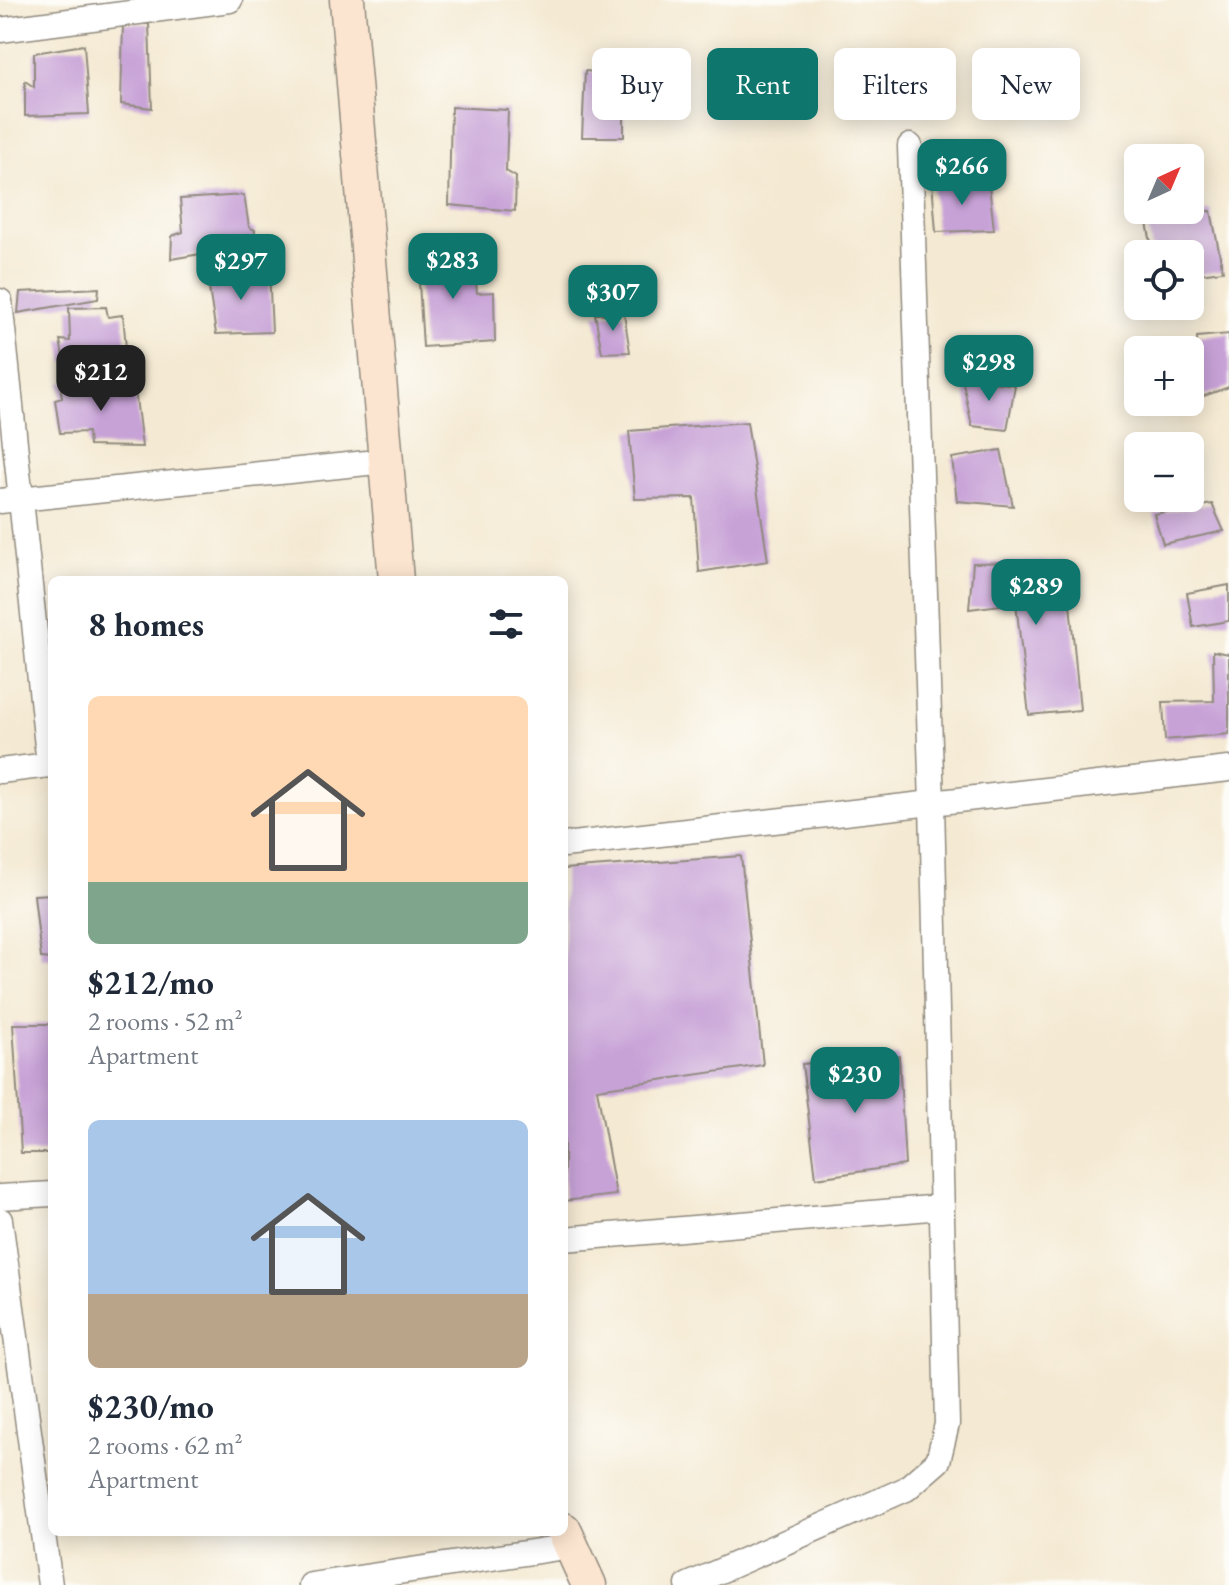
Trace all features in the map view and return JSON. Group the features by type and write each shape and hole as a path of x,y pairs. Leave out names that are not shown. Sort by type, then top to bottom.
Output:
{"main road":[{"path":"347,0 396,576"},
{"path":"568,1538 589,1585"}],"street":[{"path":"0,30 230,0"},
{"path":"688,1585 906,1489 938,1461 947,1424 932,804 910,146"},
{"path":"0,301 10,500 48,745"},
{"path":"10,500 386,461"},
{"path":"0,771 48,764"},
{"path":"568,845 1229,769"},
{"path":"0,1197 48,1194"},
{"path":"568,1239 942,1207"},
{"path":"0,1220 50,1585"},
{"path":"311,1585 568,1538"}],"building":[{"path":"123,23 149,24 152,108 121,104"},
{"path":"84,45 89,114 25,116 25,81 34,87 34,53"},
{"path":"585,71 592,72 592,120 624,120 624,137 582,137"},
{"path":"451,107 508,110 506,171 516,177 515,211 449,205"},
{"path":"932,181 989,185 994,230 936,232"},
{"path":"244,195 249,227 255,230 253,245 171,259 172,236 183,232 180,199"},
{"path":"1204,211 1211,211 1223,271 1204,273 1204,240 1150,240 1147,224 1204,224"},
{"path":"463,248 463,261 474,259 477,293 494,292 495,342 423,347 417,250"},
{"path":"269,269 272,332 216,334 207,275"},
{"path":"99,288 98,299 18,313 20,292"},
{"path":"106,307 108,317 123,315 127,359 64,363 60,340 70,341 69,308"},
{"path":"595,314 624,314 630,352 602,353"},
{"path":"1229,334 1229,387 1204,396 1204,336"},
{"path":"962,378 1015,385 1007,430 972,426"},
{"path":"134,381 142,447 89,446 88,432 60,433 55,400 62,398 60,383"},
{"path":"747,422 768,561 699,572 694,498 635,499 629,431"},
{"path":"1001,450 1013,506 957,501 952,458"},
{"path":"1212,504 1224,531 1163,544 1154,514 1204,512 1204,505"},
{"path":"1066,561 1080,710 1029,715 1016,603 969,609 973,563"},
{"path":"1229,585 1229,621 1193,627 1187,593"},
{"path":"1213,651 1229,654 1229,734 1165,740 1163,702 1214,701"},
{"path":"741,856 763,1065 597,1089 616,1195 568,1201 568,869"},
{"path":"48,894 48,959 41,958 34,895"},
{"path":"13,1024 48,1024 48,1153 21,1153"},
{"path":"899,1056 905,1165 816,1178 802,1064"}]}
